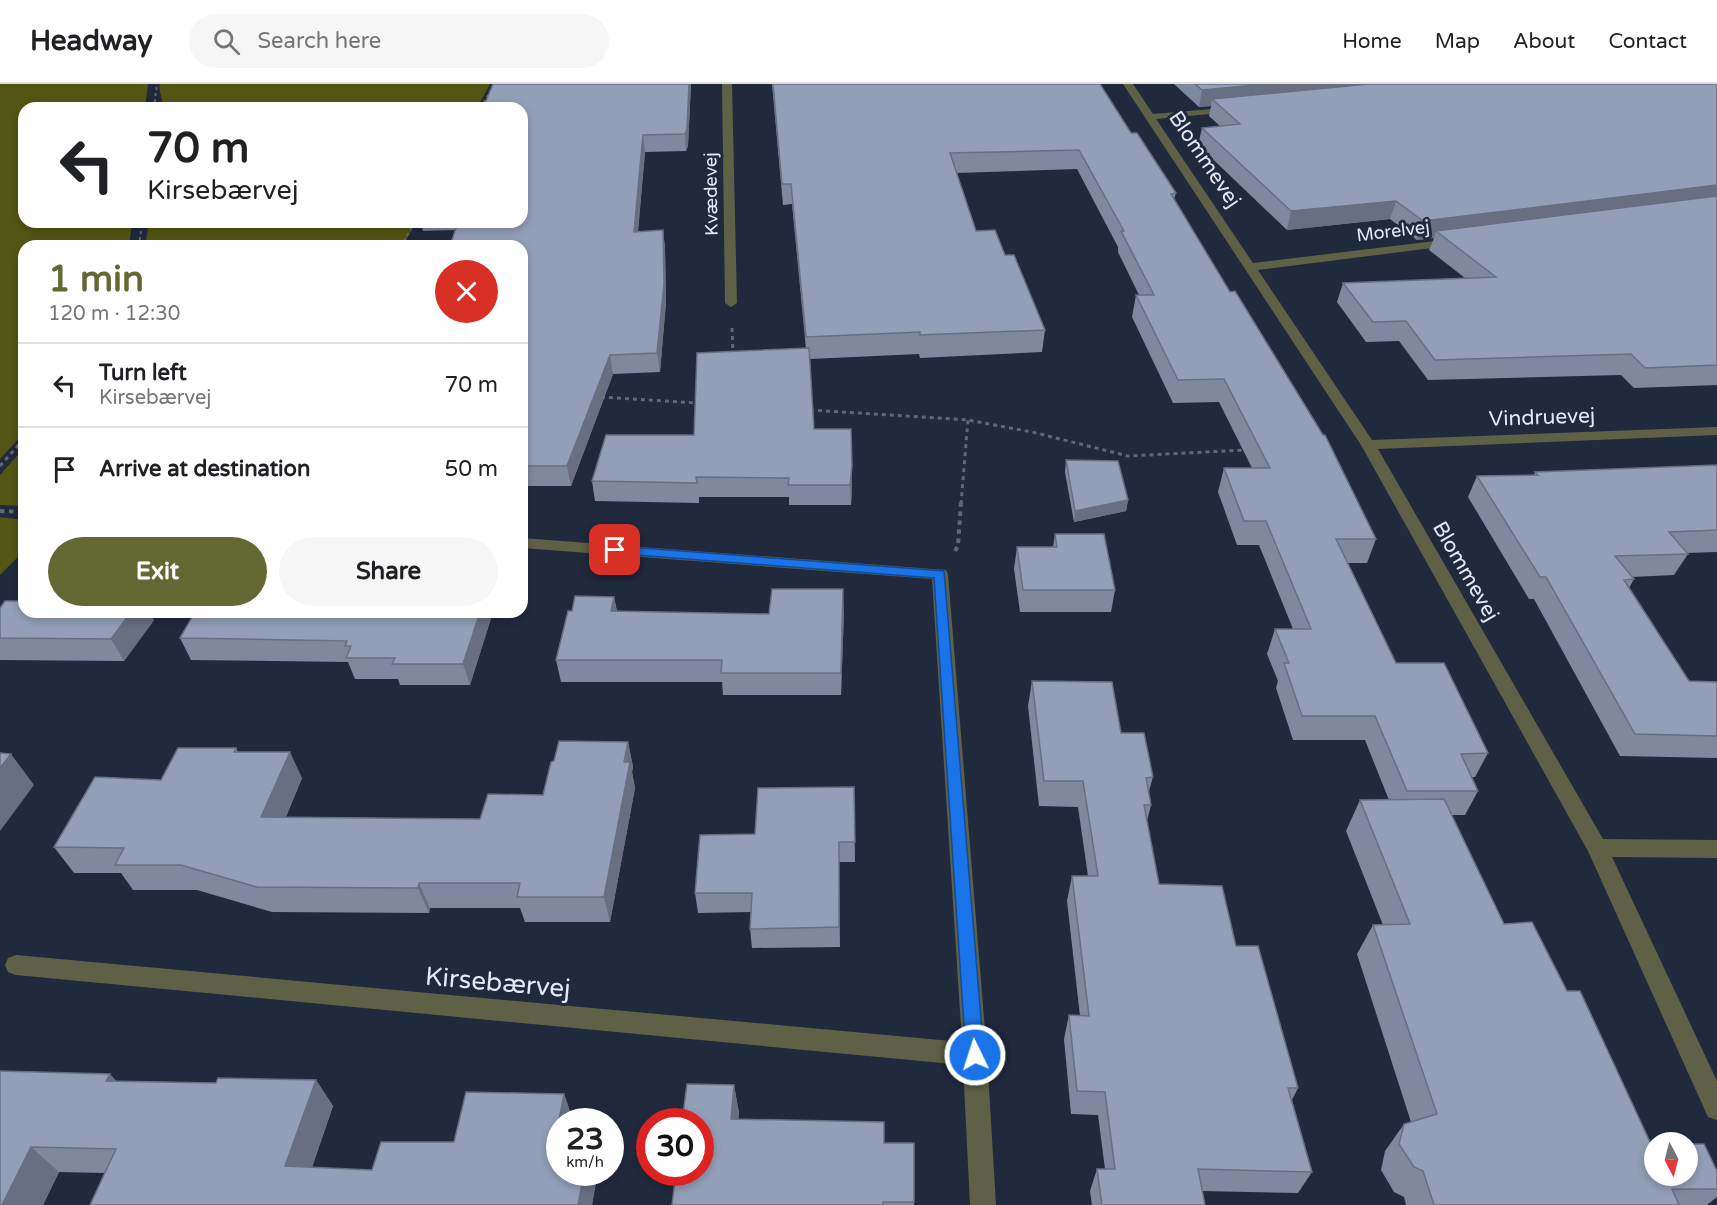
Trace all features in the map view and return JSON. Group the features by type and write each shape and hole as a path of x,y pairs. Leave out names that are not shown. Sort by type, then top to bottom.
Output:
{"street":[{"name":"Kvædevej","path":"727,84 731,303"},
{"name":"Blommevej","path":"1128,84 1368,445 1597,848 1717,1108"},
{"path":"1149,117 1244,108"},
{"name":"Morelvej","path":"1251,267 1473,239"},
{"name":"Vindruevej","path":"1368,445 1717,430"},
{"path":"528,543 940,574 975,1055 983,1205"},
{"path":"1597,848 1717,849"},
{"name":"Kirsebærvej","path":"16,965 975,1055"}],"path":[{"path":"155,102 157,84"},
{"path":"484,102 494,84"},
{"path":"731,303 733,360"},
{"path":"593,397 699,404"},
{"path":"805,410 968,420 1032,432 1128,456 1254,450"},
{"path":"940,574 958,546 968,420"},
{"path":"0,466 18,446"},
{"path":"0,456 9,456"},
{"path":"0,511 18,512"}],"shaded area":[{"path":"0,84 148,84 146,102 18,102 18,228 131,228 130,240 18,240 18,440 0,459"},
{"path":"160,84 490,84 480,102 163,102"},
{"path":"148,228 413,228 406,240 146,240"},
{"path":"18,455 18,506 0,505 0,475"},
{"path":"0,517 18,519 18,557 0,575"}],"building":[{"path":"493,84 689,84 685,134 643,135 634,232 663,230 664,284 657,353 610,355 567,466 528,466 528,240 452,240 456,228 528,228 528,102 486,102"},
{"path":"773,84 1100,84 1131,133 1137,133 1176,193 1171,194 1230,292 1235,291 1325,435 1376,539 1336,539 1396,663 1444,663 1488,753 1461,754 1478,791 1407,791 1375,716 1302,716 1284,663 1289,663 1275,629 1311,629 1266,521 1244,521 1224,468 1270,468 1224,379 1178,380 1136,295 1154,295 1121,231 1124,231 1079,150 950,153 976,231 995,230 1005,255 1014,255 1045,330 806,337 791,184 782,184"},
{"path":"1195,84 1266,84 1202,90"},
{"path":"1369,84 1717,84 1717,185 1423,221 1396,201 1291,211 1202,128 1240,124 1212,99"},
{"path":"1717,196 1717,365 1645,368 1631,354 1435,360 1406,321 1373,322 1343,283 1496,277 1436,231"},
{"path":"809,348 814,429 851,429 850,485 788,485 789,478 696,477 697,483 592,481 606,435 694,435 697,353"},
{"path":"1066,460 1118,461 1128,500 1075,511"},
{"path":"1717,465 1717,530 1669,532 1688,554 1615,556 1634,579 1624,580 1689,681 1717,682 1717,736 1635,734 1546,577 1540,577 1477,476"},
{"path":"1055,534 1104,534 1115,590 1023,590 1017,547 1057,547"},
{"path":"772,589 843,589 841,673 721,673 722,660 556,660 568,611 572,611 575,596 614,597 611,611 769,614"},
{"path":"5,601 18,601 18,618 127,618 111,639 0,638 0,608"},
{"path":"192,618 478,618 463,664 392,664 395,658 346,658 351,646 345,646 347,641 180,638"},
{"path":"1032,681 1112,682 1121,733 1144,733 1153,777 1146,778 1151,805 1144,805 1159,884 1222,886 1236,946 1258,946 1298,1088 1288,1088 1312,1172 1198,1169 1205,1205 1102,1205 1097,1169 1115,1169 1105,1092 1077,1091 1069,1015 1089,1016 1072,876 1098,876 1083,781 1044,781"},
{"path":"559,741 628,742 624,762 630,762 604,897 517,897 520,883 419,883 418,888 257,887 181,865 115,865 124,848 54,847 95,777 161,780 178,748 236,748 234,752 290,752 261,817 480,819 488,794 543,795"},
{"path":"0,753 11,754 0,768"},
{"path":"854,787 855,842 839,842 839,927 750,929 752,893 695,893 700,835 755,834 758,788"},
{"path":"1444,799 1504,924 1532,922 1567,991 1580,991 1645,1132 1644,1186 1698,1186 1698,1144 1704,1144 1717,1171 1717,1189 1672,1189 1679,1205 1434,1205 1423,1171 1414,1167 1399,1144 1404,1124 1437,1114 1373,925 1410,924 1360,800"},
{"path":"0,1071 110,1074 106,1081 216,1083 218,1078 316,1080 285,1166 372,1170 381,1142 454,1142 466,1092 564,1094 561,1108 546,1108 546,1186 582,1186 578,1205 90,1205 116,1149 31,1147 0,1205"},
{"path":"687,1084 734,1085 731,1119 884,1122 884,1143 914,1143 914,1202 883,1202 883,1205 672,1205 674,1186 714,1186 714,1108 684,1108"}],"route":[{"path":"615,550 940,574 975,1055"}]}
